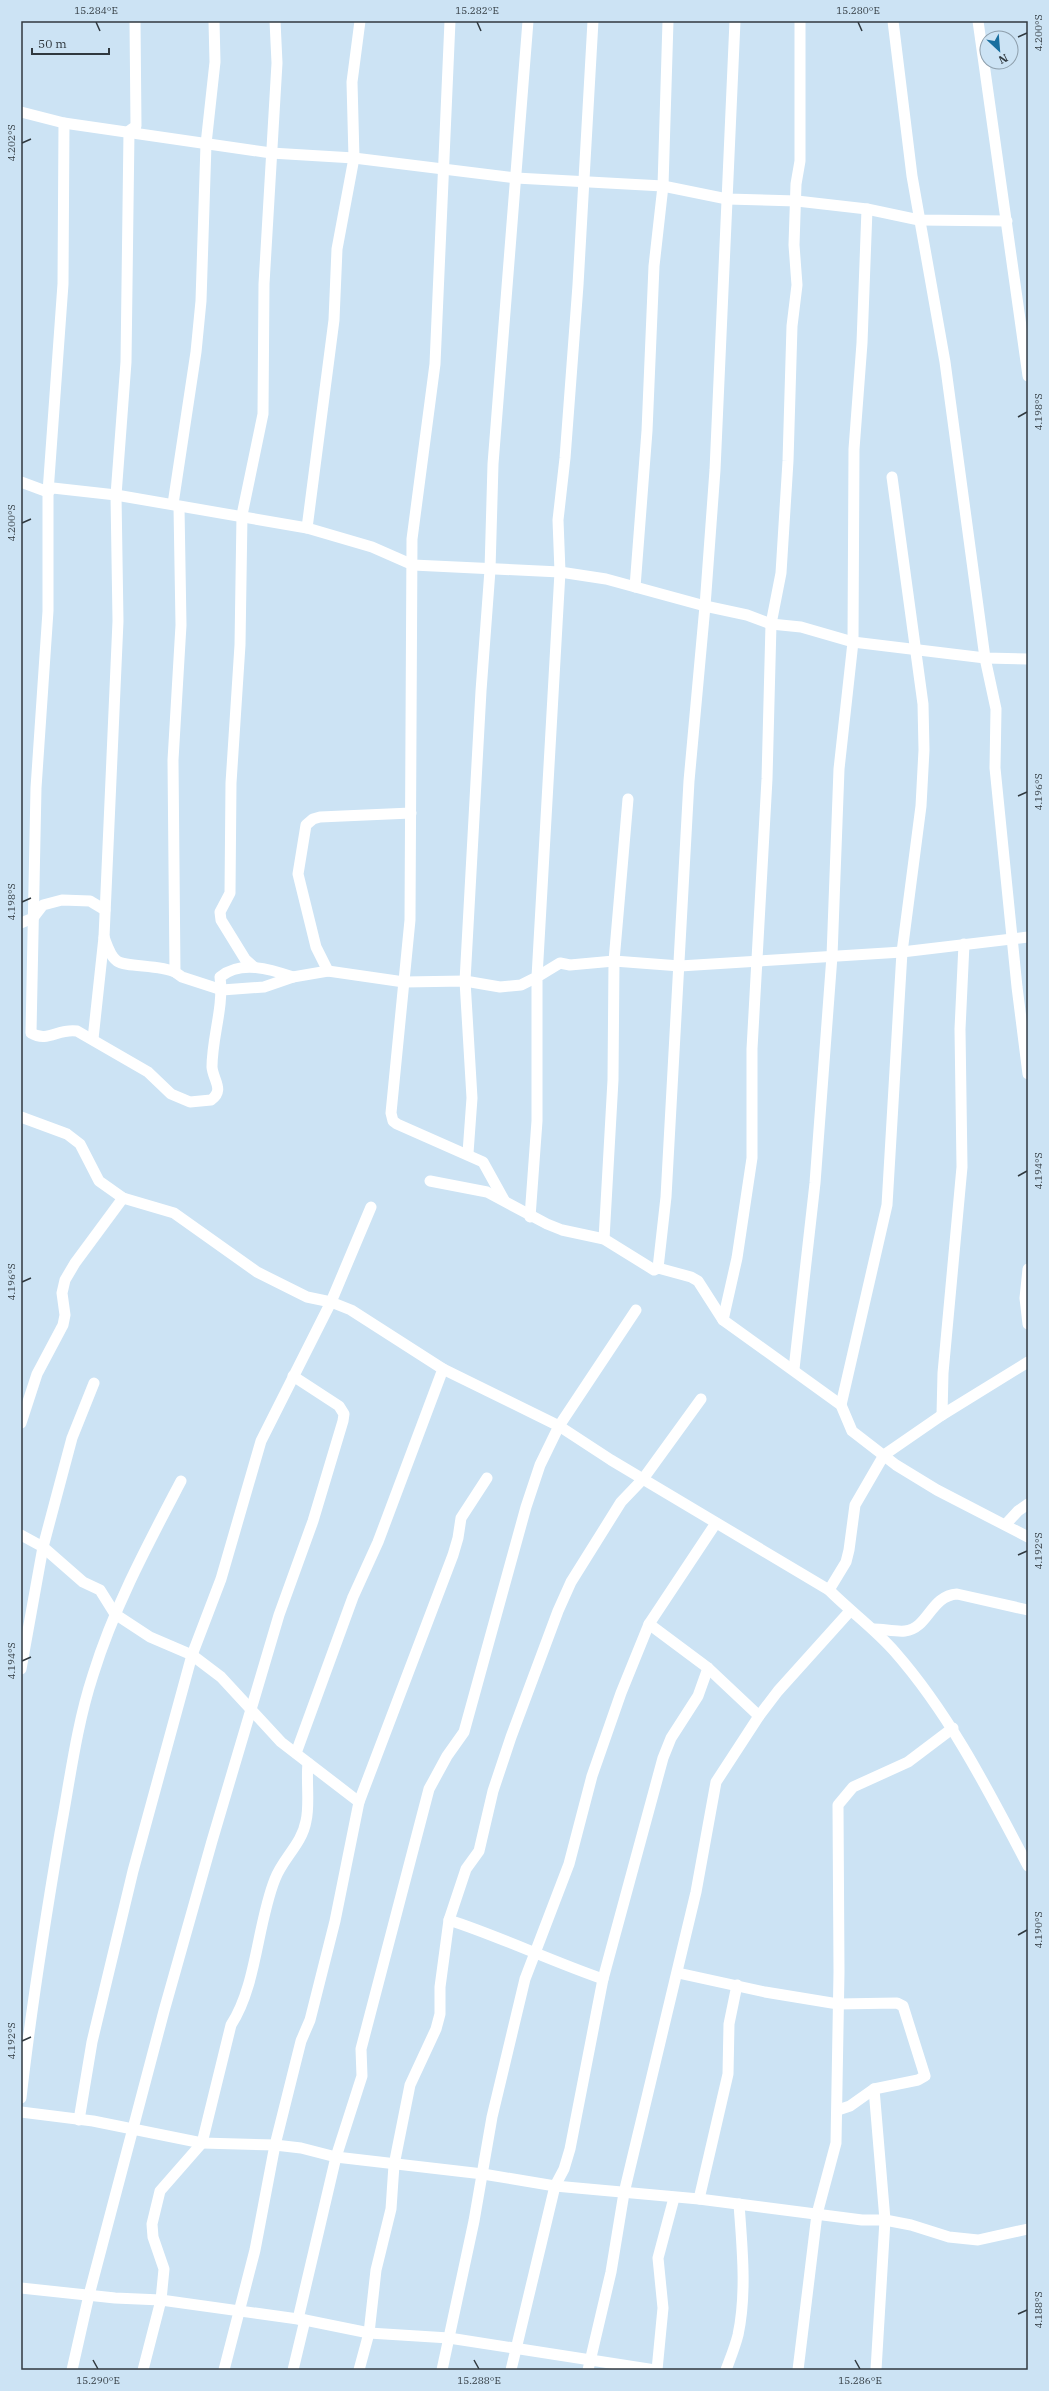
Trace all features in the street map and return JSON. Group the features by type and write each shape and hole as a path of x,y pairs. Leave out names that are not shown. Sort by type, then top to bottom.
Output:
{"street":[{"path":"129,131 136,126 135,21"},
{"path":"175,972 173,760 181,625 176,506 202,301 206,144 215,62 214,21"},
{"path":"254,967 245,959 221,920 220,912 230,893 231,783 240,645 242,516 263,414 264,284 277,63 275,21"},
{"path":"307,528 334,320 337,249 354,158 352,82 360,21"},
{"path":"450,21 442,167 435,364 412,539 410,920 392,1117 397,1124 427,1139 450,1149 468,1153 483,1162 504,1200"},
{"path":"468,1153 472,1098 465,981 480,699 490,570 493,464 528,21"},
{"path":"530,1217 538,1121 537,977 560,572 558,520 565,458 584,181 593,21"},
{"path":"635,587 647,431 654,266 663,186 668,21"},
{"path":"658,1268 666,1197 680,966 688,781 705,606 715,470 734,21"},
{"path":"723,1320 737,1258 752,1158 752,1049 767,779 771,624 781,573 788,461 792,326 797,286 794,245 797,201 796,184 800,161 800,21"},
{"path":"893,21 919,220 945,362 985,658 996,709 995,768 1012,939 1028,1074"},
{"path":"978,21 1007,221 1025,328 1028,376"},
{"path":"21,112 64,123 129,131 271,153 354,158 442,167 516,178 663,186 727,199 797,201 867,209 919,220 1007,221"},
{"path":"64,123 63,284 48,492 48,612 36,788 32,918 31,1033 44,1038 70,1030 93,1039 148,1072 171,1094 190,1102 211,1100 217,1094 219,1085 212,1069 214,1038 222,990 220,977 224,973 254,967 268,969 293,977"},
{"path":"93,1039 104,937 118,621 116,495 126,362 129,131"},
{"path":"794,1369 815,1183 832,956 839,769 853,642 854,449 862,343 867,209"},
{"path":"841,1405 887,1205 902,952 921,806 924,750 923,704 892,477"},
{"path":"21,482 48,492"},
{"path":"48,492 53,488 116,495 307,528 372,547 413,565 490,570 560,572 606,578 705,606 747,616 771,624 801,627 853,642 985,658 1028,659"},
{"path":"604,1239 613,1080 614,961 628,800"},
{"path":"328,971 316,947 298,874 306,825 313,819 320,817 411,813"},
{"path":"21,923 32,918 43,905 62,900 90,901 105,910"},
{"path":"104,937 117,961 124,965 164,967 182,977 222,990 270,986 293,977 328,971 404,982 465,981 500,987 521,985 560,963 570,965 614,961 680,966 902,952 1028,938"},
{"path":"942,1415 943,1373 962,1167 960,1029 964,944"},
{"path":"21,1117 66,1134 80,1144 99,1181 123,1198 174,1213 257,1272 307,1297 331,1302 352,1310 442,1369 559,1426 643,1479 829,1590 850,1611 874,1629 917,1678 953,1728 1028,1866"},
{"path":"430,1181 487,1192 504,1200 530,1217 562,1230 604,1239 654,1270 658,1268 691,1277 698,1281 723,1320 794,1369 841,1405 852,1431 931,1488 1006,1524 1028,1537"},
{"path":"21,1423 37,1374 63,1325 65,1315 62,1293 65,1280 75,1263 123,1198"},
{"path":"79,2120 92,2042 131,1879 192,1655 221,1579 261,1441 331,1302 371,1207"},
{"path":"1028,1269 1025,1298 1028,1324"},
{"path":"293,2370 336,2157 362,2076 361,2049 429,1789 447,1756 464,1732 526,1507 540,1465 559,1426 636,1310"},
{"path":"829,1590 846,1562 855,1505 884,1455 942,1415 1028,1362"},
{"path":"296,1753 352,1597 378,1542 442,1369"},
{"path":"72,2370 89,2295 172,1981 278,1615 312,1521 344,1414 339,1406 293,1376"},
{"path":"21,1669 43,1547 72,1438 94,1383"},
{"path":"359,2370 369,2333 376,2270 391,2209 394,2164 410,2085 436,2029 440,2014 440,1987 449,1920 466,1869 479,1851 493,1791 558,1610 571,1582 621,1502 643,1479 701,1399"},
{"path":"224,2370 238,2310 255,2250 275,2145 301,2041 310,2020 335,1921 359,1802 453,1555 458,1538 461,1518 487,1478"},
{"path":"21,2098 30,2021 46,1912 74,1744 92,1675 115,1614 128,1583 181,1481"},
{"path":"1006,1524 1018,1511 1028,1504"},
{"path":"442,2370 483,2174 492,2117 512,2040 517,2003 569,1864 592,1776 621,1693 650,1624 716,1523"},
{"path":"21,1535 43,1547 82,1582 100,1590 115,1614 150,1637 192,1655 221,1677 251,1711 296,1753 359,1802"},
{"path":"874,1629 904,1631 914,1628 942,1597 957,1594 1028,1610"},
{"path":"589,2365 611,2272 624,2193 678,1973 696,1892 716,1782 759,1716 778,1691 850,1611"},
{"path":"650,1624 708,1668 759,1716"},
{"path":"511,2370 555,2186 564,2169 570,2149 603,1979 663,1758 671,1738 698,1696 708,1668"},
{"path":"798,2370 818,2214 836,2143 838,2110 838,1805 853,1787 908,1762 953,1728"},
{"path":"143,2370 161,2300 164,2269 153,2237 152,2224 160,2191 202,2143 231,2025 236,2016 253,1966 264,1912 275,1878 286,1858 300,1841 307,1820 308,1763"},
{"path":"449,1920 492,1934 536,1952 559,1964 603,1979"},
{"path":"678,1973 765,1992 838,2004 897,2003 904,2006 907,2011 925,2076 918,2080 874,2089 850,2106 838,2110"},
{"path":"699,2199 728,2074 729,2024 736,1985"},
{"path":"874,2089 885,2220 876,2370"},
{"path":"21,2112 134,2128 202,2143 275,2145 301,2148 336,2157 483,2174 555,2186 674,2198 699,2199 818,2214 885,2220 912,2225 949,2237 978,2240 1028,2229"},
{"path":"21,2288 161,2300 302,2320 369,2333 448,2338 516,2349 589,2365 656,2370 663,2308 658,2258 674,2198"},
{"path":"726,2370 738,2335 741,2303 743,2263 739,2204"}]}
